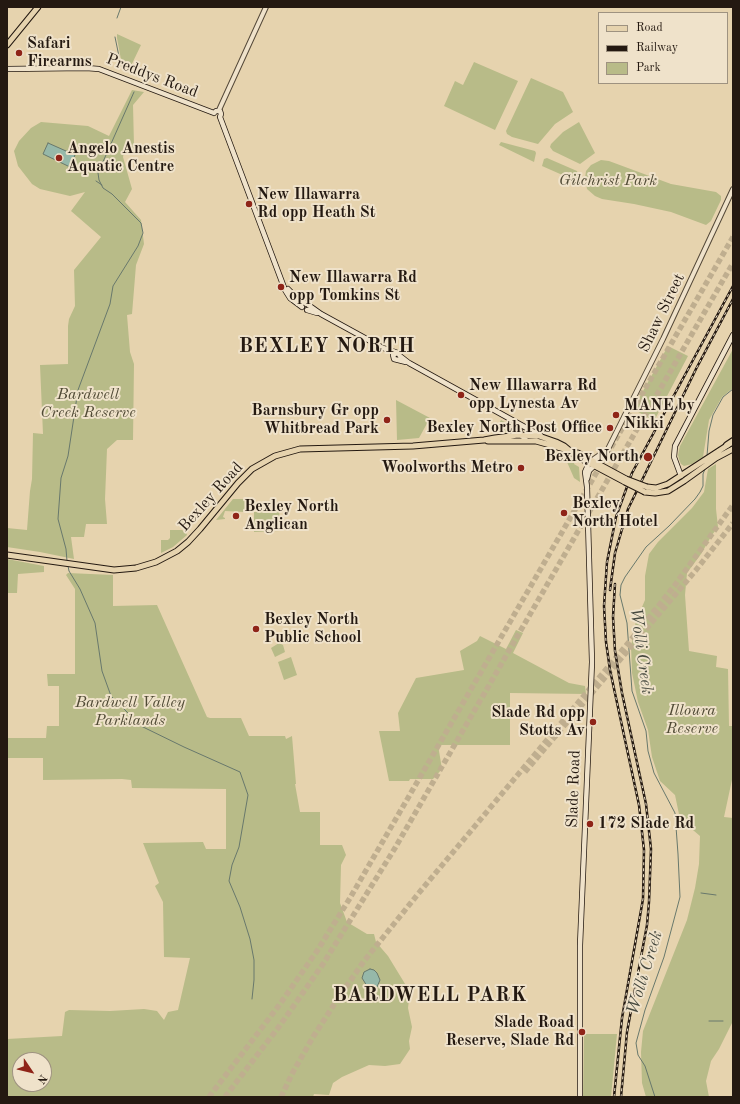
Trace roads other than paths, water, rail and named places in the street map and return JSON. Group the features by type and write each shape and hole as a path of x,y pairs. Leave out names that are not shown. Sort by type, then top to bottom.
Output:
{"main road":[{"path":"7,45 38,7"},
{"name":"Preddys Road","path":"7,69 99,69 216,111 216,117 220,117 287,292 293,301 306,306 383,348"},
{"path":"683,478 674,458 675,446 733,335"},
{"path":"383,348 399,354 410,363 544,437"},
{"path":"383,348 394,359 410,363"},
{"path":"392,356 394,354 399,354"},
{"path":"396,360 399,359 399,354"},
{"path":"512,420 518,425 521,435 526,440"},
{"path":"515,436 520,430"},
{"name":"Bexley Road","path":"7,554 105,569 128,569 149,565 170,555 194,536 245,476 261,463 282,453 295,450 309,448 396,447 484,440 521,435 544,437 556,442 570,451"},
{"name":"Bexley Road","path":"484,440 495,442 526,440 541,442 578,453 593,463 655,493 664,492 712,454 731,443"},
{"name":"Bexley Road","path":"683,478 733,449"},
{"name":"Slade Road","path":"580,1097 580,945 592,662 586,482 588,473 593,463"}],"street":[{"path":"216,111 266,7"},
{"name":"Shaw Street","path":"593,463 603,457 610,446 674,316 733,189"}],"waterway":[{"path":"117,18 121,7"},
{"path":"115,37 121,66"},
{"path":"67,561 66,549 58,519 61,478 68,456 78,390 110,304 113,286 138,246 143,233 141,223 112,194 103,188 99,180 98,173 134,92"},
{"path":"96,181 102,185"},
{"name":"Wolli Creek","path":"707,456 709,431 713,415 723,397 733,389"},
{"name":"Wolli Creek","path":"655,1097 645,1066 638,1055 636,1043 645,1010 664,957 680,897 678,854 675,813 654,773 648,751 646,731 632,691 627,623 620,595 621,585 625,577 646,547 669,526 700,492 703,486 703,474 705,469"},
{"path":"68,566 69,571 80,589 95,623 102,671 111,696 141,726 240,772 248,795 239,847 232,865 229,881 240,907 250,939 254,960 252,999"},
{"path":"701,893 716,895"},
{"path":"709,1021 723,1021"}],"tunnel":[{"path":"209,1097 280,1004 317,951 350,898 733,237"},
{"path":"225,1097 281,1024 323,964 395,848 733,263"},
{"path":"281,1097 313,1037 364,961 418,894 644,624 675,585 733,505"},
{"path":"525,772 696,570 733,523"}],"railway":[{"path":"614,1097 622,1018 643,899 644,850 639,805 610,670 606,642 604,606 607,562 616,517 632,473 733,286"},
{"path":"610,590 615,553 628,509 696,369 733,299"},
{"path":"615,584 613,617 615,651 622,693 646,804 651,849 647,925 627,1032 621,1097"}],"place":[{"name":"Safari Firearms","path":"19,53"},
{"name":"Angelo Anestis Aquatic Centre","path":"59,158"},
{"name":"New Illawarra Rd opp Heath St","path":"249,204"},
{"name":"New Illawarra Rd opp Tomkins St","path":"281,287"},
{"name":"New Illawarra Rd opp Lynesta Av","path":"461,395"},
{"name":"MANE by Nikki","path":"616,415"},
{"name":"Barnsbury Gr opp Whitbread Park","path":"387,420"},
{"name":"Bexley North Post Office","path":"610,428"},
{"name":"Bexley North","path":"648,457"},
{"name":"Woolworths Metro","path":"521,468"},
{"name":"Bexley North Hotel","path":"564,513"},
{"name":"Bexley North Anglican","path":"236,516"},
{"name":"Bexley North Public School","path":"256,629"},
{"name":"Slade Rd opp Stotts Av","path":"593,722"},
{"name":"172 Slade Rd","path":"590,824"},
{"name":"Slade Road Reserve, Slade Rd","path":"582,1032"}],"district":[{"name":"BEXLEY NORTH","path":"327,347"},
{"name":"BARDWELL PARK","path":"430,996"}],"park label":[{"name":"Gilchrist Park","path":"608,181"},
{"name":"Bardwell Creek Reserve","path":"88,404"},
{"name":"Bardwell Valley Parklands","path":"130,712"},
{"name":"Illoura Reserve","path":"692,720"}]}
